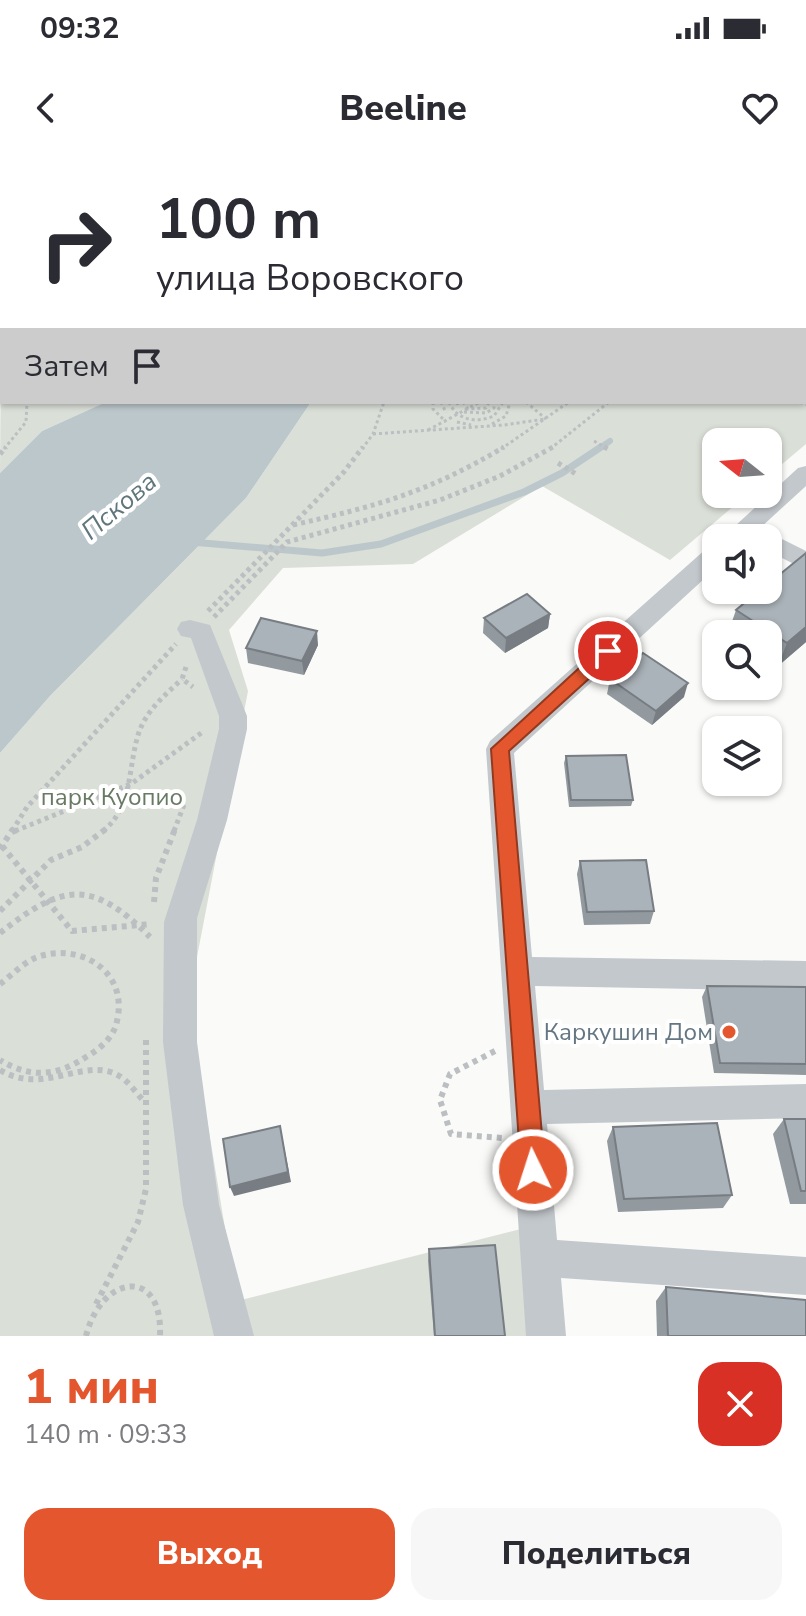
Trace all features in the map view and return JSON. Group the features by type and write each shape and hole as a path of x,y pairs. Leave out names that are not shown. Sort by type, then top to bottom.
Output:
{"street":[{"path":"763,524 806,473"},
{"path":"782,550 806,562"},
{"path":"546,1336 500,749 702,567"},
{"path":"195,630 233,716 212,820 180,922 182,920 180,1042 201,1205 234,1336"},
{"path":"518,971 806,976"},
{"path":"529,1124 806,1101"},
{"path":"540,1258 806,1276"}],"path":[{"path":"0,454 26,422 27,404"},
{"path":"180,922 72,931 1,847 27,807 263,554 343,473 373,434 383,404"},
{"path":"434,404 437,414 446,422"},
{"path":"442,404 446,413"},
{"path":"449,404 456,415 480,418 499,413 517,424"},
{"path":"461,407 483,410 490,404"},
{"path":"480,418 491,411 492,404"},
{"path":"499,413 502,404"},
{"path":"457,422 489,425 506,416 509,404"},
{"path":"528,404 546,419"},
{"path":"292,526 392,502 443,481 522,438 566,404"},
{"path":"195,630 288,541 410,510 487,484 546,453 581,429 607,404"},
{"path":"425,431 446,422 461,407"},
{"path":"461,407 480,418"},
{"path":"373,434 517,424 546,419"},
{"path":"594,441 610,450"},
{"path":"558,463 576,474"},
{"path":"0,911 51,860 82,847 113,823 131,784 137,737 151,709 182,679"},
{"path":"11,832 131,784 207,729 233,716"},
{"path":"0,933 29,910 73,895 106,899 151,939"},
{"path":"0,984 13,970 33,958 54,952 76,952 95,959 110,971 118,988 120,1008 114,1029 100,1048 81,1063 59,1073 36,1075 15,1071 0,1060"},
{"path":"523,1040 474,1059 450,1074 440,1100 451,1134 529,1124"},
{"path":"0,1070 6,1075 31,1082 85,1070 119,1075 144,1101"},
{"path":"86,1336 96,1304 118,1287 131,1286 143,1289 160,1307 160,1336"}],"green space":[{"path":"1,404 102,404 42,431 0,473"},
{"name":"парк Куопио","path":"310,404 806,404 806,444 782,464 782,428 702,428 702,508 731,508 713,524 702,524 702,533 670,560 542,486 413,564 283,568 229,630 248,691 188,1004 237,1301 525,1228 530,1336 0,1336 0,753 50,696 246,498"}],"water":[{"name":"Пскова","path":"102,404 310,404 246,498 50,696 0,753 0,473 42,431"}],"building":[{"path":"806,553 806,627 787,643 782,640 782,620 751,620 736,610 743,604 782,604 782,573"},
{"path":"527,594 550,614 506,638 484,618"},
{"path":"261,618 317,631 302,661 246,648"},
{"path":"643,653 688,683 656,711 610,679"},
{"path":"626,755 633,800 571,800 566,756"},
{"path":"646,860 654,911 587,912 580,861"},
{"path":"707,986 806,987 806,1064 720,1063"},
{"path":"784,1119 806,1119 806,1191 801,1191"},
{"path":"717,1123 732,1195 624,1199 613,1127"},
{"path":"280,1126 288,1172 230,1187 223,1139"},
{"path":"495,1245 505,1336 435,1336 429,1249"},
{"path":"666,1287 806,1300 806,1336 668,1336"}],"waterway":[{"path":"191,542 322,553 381,544 524,492 562,473 610,441"}],"place":[{"name":"Каркушин Дом","path":"729,1032"}],"route":[{"path":"533,1170 500,749 608,651"}]}
